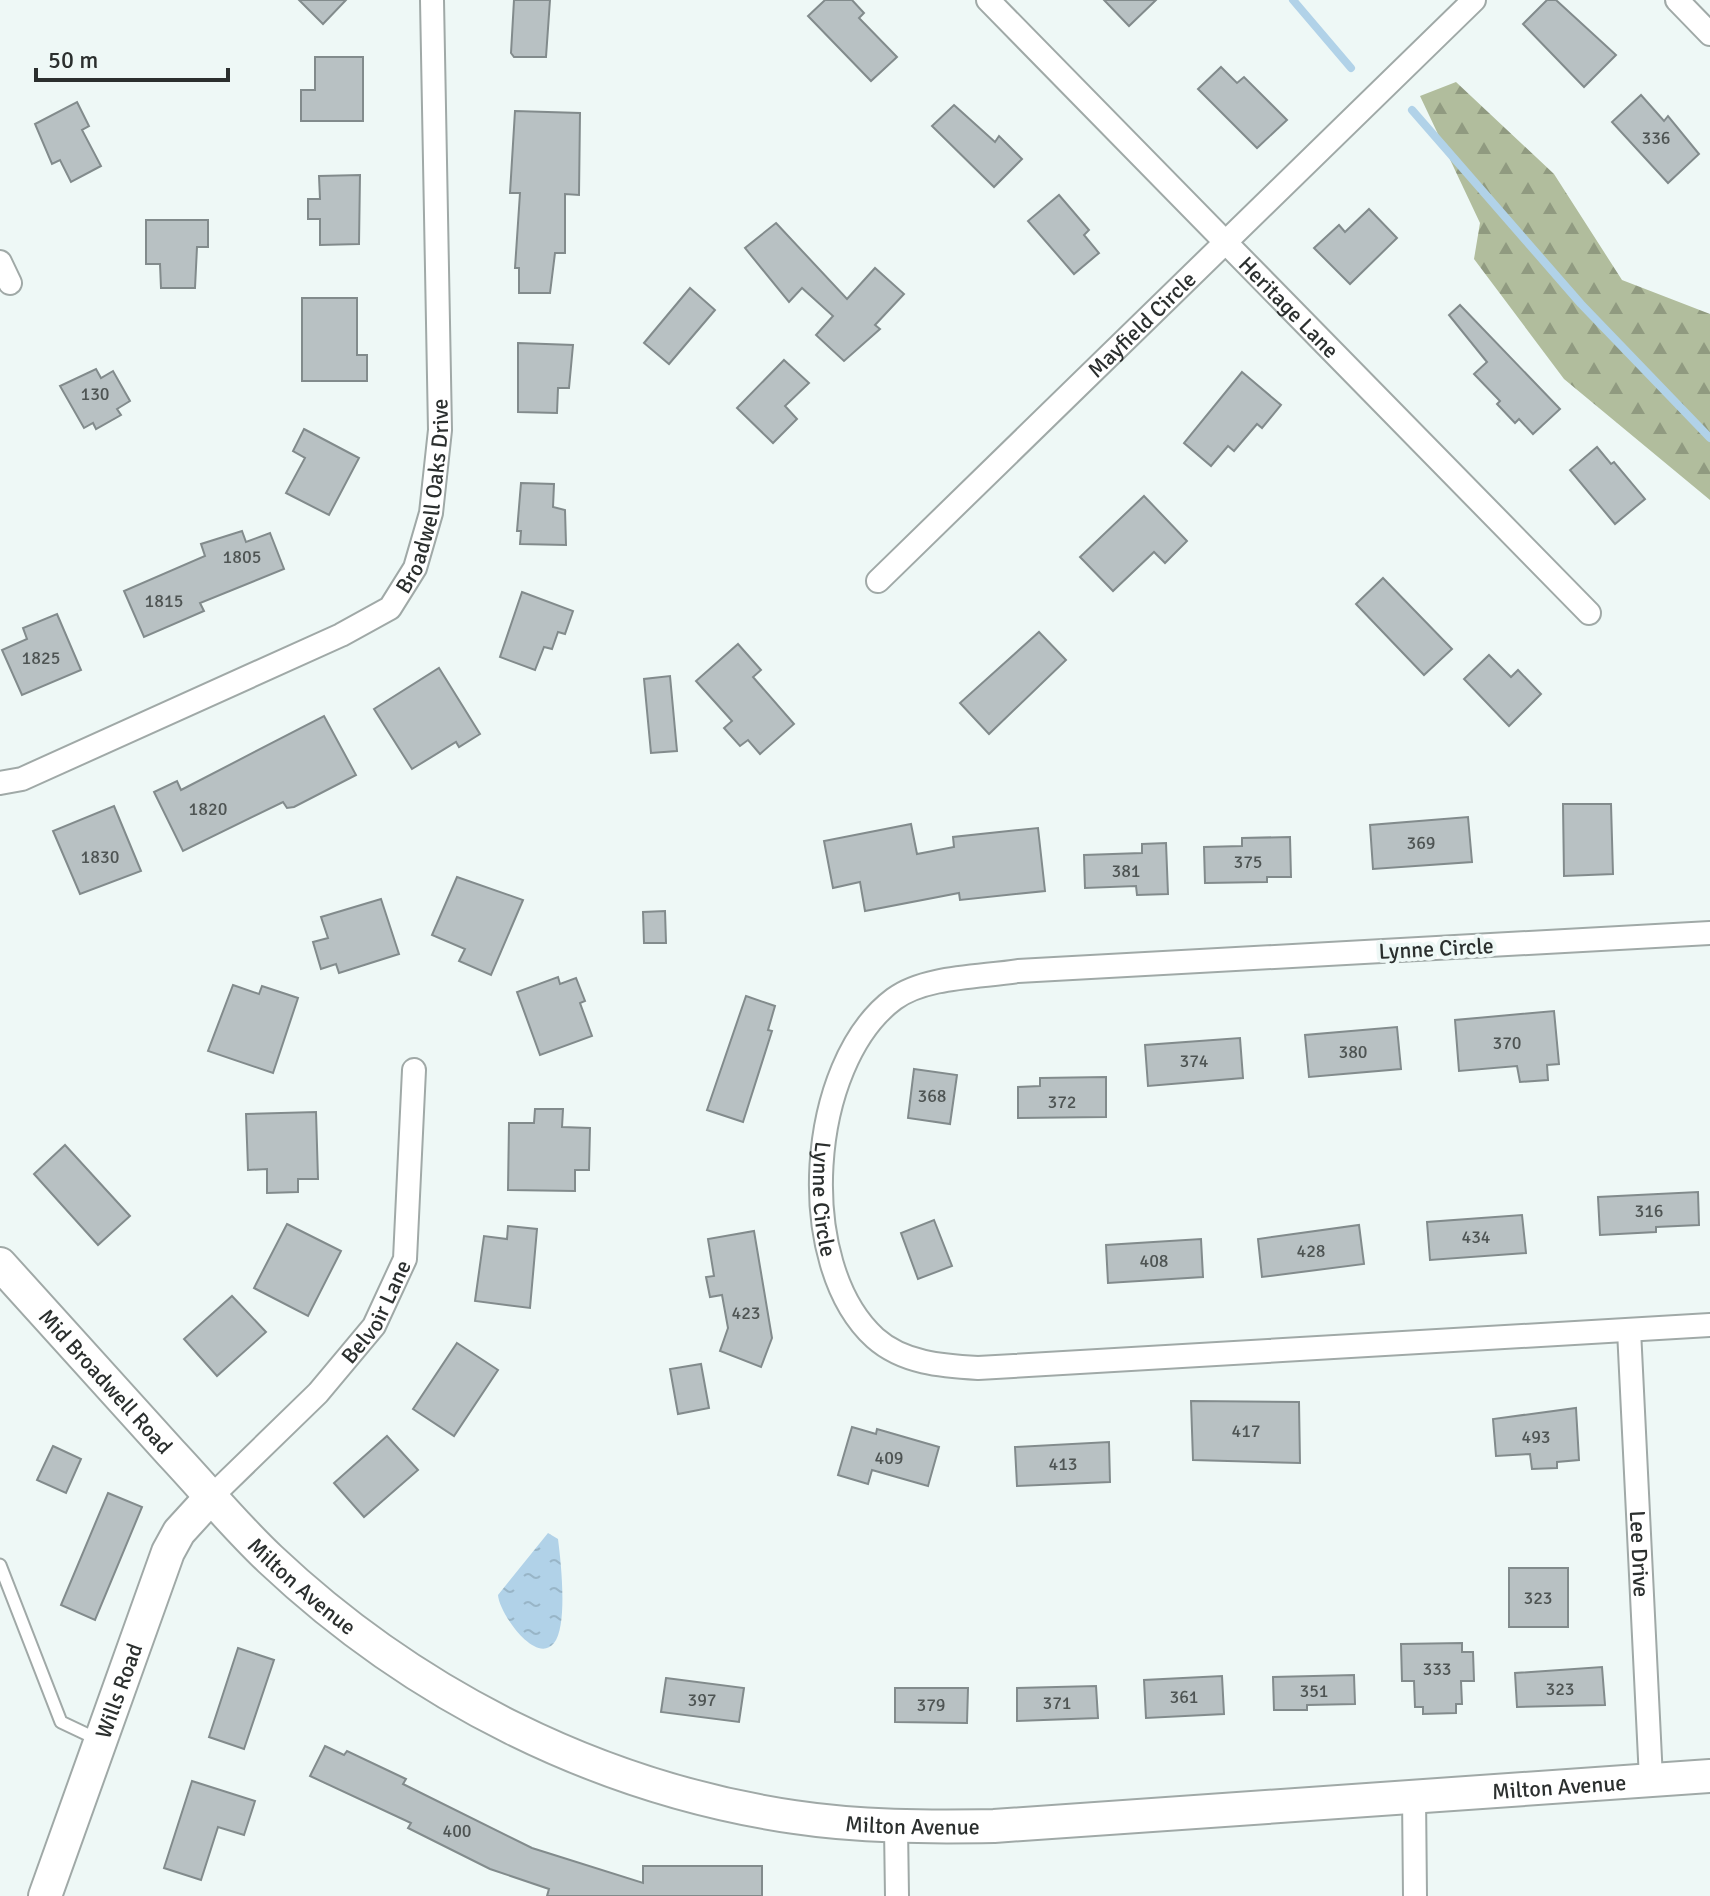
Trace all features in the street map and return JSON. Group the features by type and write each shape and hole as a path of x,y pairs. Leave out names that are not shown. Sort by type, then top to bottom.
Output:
{"street":[{"name":"Broadwell Oaks Drive","path":"0,783 22,779 341,635 390,608 415,568 431,513 440,430 432,0"},
{"name":"Heritage Lane","path":"988,0 1589,613"},
{"name":"Mayfield Circle","path":"878,581 1474,0"},
{"path":"1677,0 1710,34"},
{"path":"0,262 10,283"},
{"name":"Lynne Circle","path":"1710,933 1018,971 930,985 896,998 870,1022 834,1087 822,1144 825,1238 842,1292 862,1325 876,1340 896,1352 931,1365 978,1368 1710,1325"},
{"name":"Belvoir Lane","path":"211,1497 318,1393 374,1326 405,1259 414,1070"},
{"name":"Mid Broadwell Road","path":"0,1264 211,1497"},
{"name":"Lee Drive","path":"1629,1330 1651,1779"},
{"name":"Wills Road","path":"45,1896 168,1552 179,1532 211,1497"},
{"name":"Milton Avenue","path":"211,1497 269,1558 342,1622 422,1679 509,1728 600,1768 697,1798 794,1817 896,1827 994,1826 1710,1776"},
{"path":"1414,1795 1415,1896"},
{"path":"896,1827 897,1896"}],"lane":[{"path":"0,1565 61,1722 101,1740"}],"green space":[{"path":"1456,82 1554,174 1622,280 1710,314 1710,500 1564,379 1474,259 1480,223 1420,96"}],"water":[{"path":"548,1533 558,1539 562,1578 561,1623 554,1643 538,1648 511,1624 498,1595"}],"building":[{"path":"299,0 346,0 323,24"},
{"path":"514,0 550,0 546,57 514,57 511,53"},
{"path":"825,0 852,0 864,13 859,18 897,57 871,81 808,16"},
{"path":"1104,0 1156,0 1129,26"},
{"path":"1547,0 1556,0 1616,55 1584,87 1523,24"},
{"path":"315,57 363,57 363,121 301,121 301,90 315,90"},
{"path":"1221,67 1237,83 1244,77 1287,120 1257,148 1198,89"},
{"path":"1641,95 1664,121 1668,116 1699,154 1668,183 1612,122"},
{"path":"77,102 89,126 82,130 101,166 71,182 60,160 52,164 35,124"},
{"path":"954,105 995,142 999,136 1022,159 994,187 932,126"},
{"path":"515,111 580,113 579,195 565,194 565,253 555,253 550,293 519,293 519,268 515,268 520,193 510,193"},
{"path":"360,175 359,244 320,245 320,219 308,219 308,199 320,199 319,176"},
{"path":"1059,195 1089,230 1084,235 1099,253 1074,274 1028,221"},
{"path":"1369,209 1397,238 1350,284 1314,248 1339,225 1345,232"},
{"path":"146,220 208,220 208,247 197,247 195,288 161,288 160,264 146,264"},
{"path":"776,223 847,299 875,268 904,294 875,325 880,329 844,361 816,335 833,316 802,288 789,302 745,248"},
{"path":"690,288 715,310 669,364 644,343"},
{"path":"302,298 357,298 357,355 367,355 367,381 302,381"},
{"path":"1460,305 1560,409 1533,434 1519,419 1515,423 1497,404 1500,401 1474,374 1487,362 1449,315"},
{"path":"518,343 573,345 569,388 558,388 557,413 518,412"},
{"path":"784,360 809,383 785,406 797,419 773,443 737,408"},
{"path":"96,369 101,378 113,371 130,401 117,409 121,415 96,429 93,423 84,428 60,386"},
{"path":"1242,372 1281,405 1262,428 1257,424 1234,451 1228,446 1211,466 1184,443"},
{"path":"304,429 359,458 329,515 286,493 305,458 293,451"},
{"path":"1597,447 1645,499 1615,524 1570,470"},
{"path":"521,483 554,484 553,507 565,510 566,545 520,544 521,531 517,531"},
{"path":"1144,496 1187,541 1165,563 1154,552 1113,591 1080,557"},
{"path":"242,531 246,542 270,533 284,569 200,603 204,611 144,637 124,591 205,556 201,544"},
{"path":"1383,578 1452,649 1424,675 1356,604"},
{"path":"522,592 573,611 565,634 558,632 552,649 544,647 535,670 500,657"},
{"path":"57,614 81,670 22,695 2,650 27,639 23,628"},
{"path":"1039,632 1066,660 989,734 960,703"},
{"path":"738,644 761,670 753,677 794,724 760,754 748,740 740,746 724,728 732,721 696,681"},
{"path":"1489,655 1511,677 1518,670 1541,694 1509,726 1464,679"},
{"path":"439,668 480,734 459,747 456,742 412,769 374,709"},
{"path":"670,676 677,751 651,753 644,679"},
{"path":"324,716 356,775 294,807 287,808 283,802 183,851 154,792 177,781 181,790"},
{"path":"1563,804 1611,804 1613,874 1564,876"},
{"path":"114,806 141,871 80,894 53,831"},
{"path":"1468,817 1472,862 1373,869 1370,825"},
{"path":"911,824 917,854 954,847 953,837 1038,828 1045,891 960,900 959,893 865,911 860,882 833,888 824,841"},
{"path":"1290,837 1291,877 1267,877 1267,882 1205,883 1204,847 1242,846 1242,838"},
{"path":"1166,843 1168,894 1137,895 1136,886 1085,888 1084,855 1142,853 1142,844"},
{"path":"457,877 523,900 491,975 459,961 465,949 432,935"},
{"path":"381,899 399,954 339,973 336,964 321,969 313,942 328,938 321,917"},
{"path":"665,911 666,943 644,943 643,912"},
{"path":"558,977 560,984 576,978 585,1001 580,1003 592,1036 540,1055 517,992"},
{"path":"233,985 259,994 262,986 298,998 273,1073 208,1051"},
{"path":"746,996 775,1006 768,1030 772,1031 743,1122 707,1110"},
{"path":"1554,1011 1559,1064 1547,1065 1548,1080 1520,1082 1517,1066 1459,1071 1455,1020"},
{"path":"1397,1027 1401,1069 1309,1077 1305,1035"},
{"path":"1240,1038 1243,1078 1148,1086 1145,1045"},
{"path":"914,1069 957,1075 950,1124 908,1118"},
{"path":"1106,1077 1106,1117 1018,1118 1018,1087 1040,1086 1040,1078"},
{"path":"535,1109 563,1109 562,1127 590,1128 589,1170 575,1170 575,1191 508,1190 509,1123 534,1123"},
{"path":"316,1112 318,1179 298,1179 298,1192 267,1193 267,1169 248,1170 246,1114"},
{"path":"65,1145 130,1216 98,1245 34,1174"},
{"path":"1698,1192 1699,1225 1656,1227 1656,1232 1600,1235 1598,1197"},
{"path":"1522,1215 1526,1253 1430,1260 1427,1222"},
{"path":"934,1220 952,1266 918,1279 901,1233"},
{"path":"287,1224 341,1251 308,1316 254,1288"},
{"path":"1359,1225 1364,1264 1262,1277 1258,1239"},
{"path":"508,1226 537,1229 530,1308 475,1301 484,1236 507,1239"},
{"path":"754,1231 772,1338 761,1367 720,1351 728,1328 722,1295 710,1297 706,1277 714,1276 708,1239"},
{"path":"1201,1239 1203,1277 1108,1283 1106,1245"},
{"path":"232,1296 266,1332 217,1376 184,1339"},
{"path":"457,1343 498,1370 454,1436 413,1409"},
{"path":"701,1364 709,1408 678,1414 670,1369"},
{"path":"1191,1401 1299,1402 1300,1463 1193,1460"},
{"path":"1576,1408 1579,1460 1557,1462 1557,1468 1532,1469 1530,1454 1496,1456 1493,1419"},
{"path":"852,1427 876,1434 877,1429 939,1447 928,1486 872,1470 868,1484 838,1475"},
{"path":"387,1436 418,1470 364,1517 334,1483"},
{"path":"1109,1442 1110,1482 1017,1486 1015,1447"},
{"path":"53,1446 81,1459 66,1493 37,1480"},
{"path":"108,1493 142,1507 95,1620 61,1605"},
{"path":"1509,1568 1568,1568 1568,1627 1509,1627"},
{"path":"1462,1643 1462,1652 1473,1652 1474,1681 1461,1681 1462,1704 1456,1704 1456,1713 1423,1714 1423,1707 1415,1707 1414,1681 1402,1681 1401,1644"},
{"path":"238,1648 274,1660 244,1749 209,1737"},
{"path":"1602,1667 1605,1705 1517,1707 1515,1673"},
{"path":"1354,1675 1355,1704 1307,1705 1307,1710 1274,1710 1273,1677"},
{"path":"1222,1676 1224,1714 1146,1718 1144,1680"},
{"path":"666,1678 744,1688 739,1722 661,1712"},
{"path":"1096,1686 1098,1718 1017,1721 1017,1688"},
{"path":"895,1688 968,1688 967,1723 895,1722"},
{"path":"325,1746 344,1755 347,1751 406,1779 403,1784 532,1848 643,1883 643,1866 762,1866 762,1896 547,1896 549,1889 490,1869 408,1828 411,1823 310,1776"},
{"path":"192,1781 255,1801 244,1835 218,1827 201,1880 164,1868"}],"waterway":[{"path":"1293,0 1351,68"},
{"path":"1412,110 1581,304 1710,438"}]}
